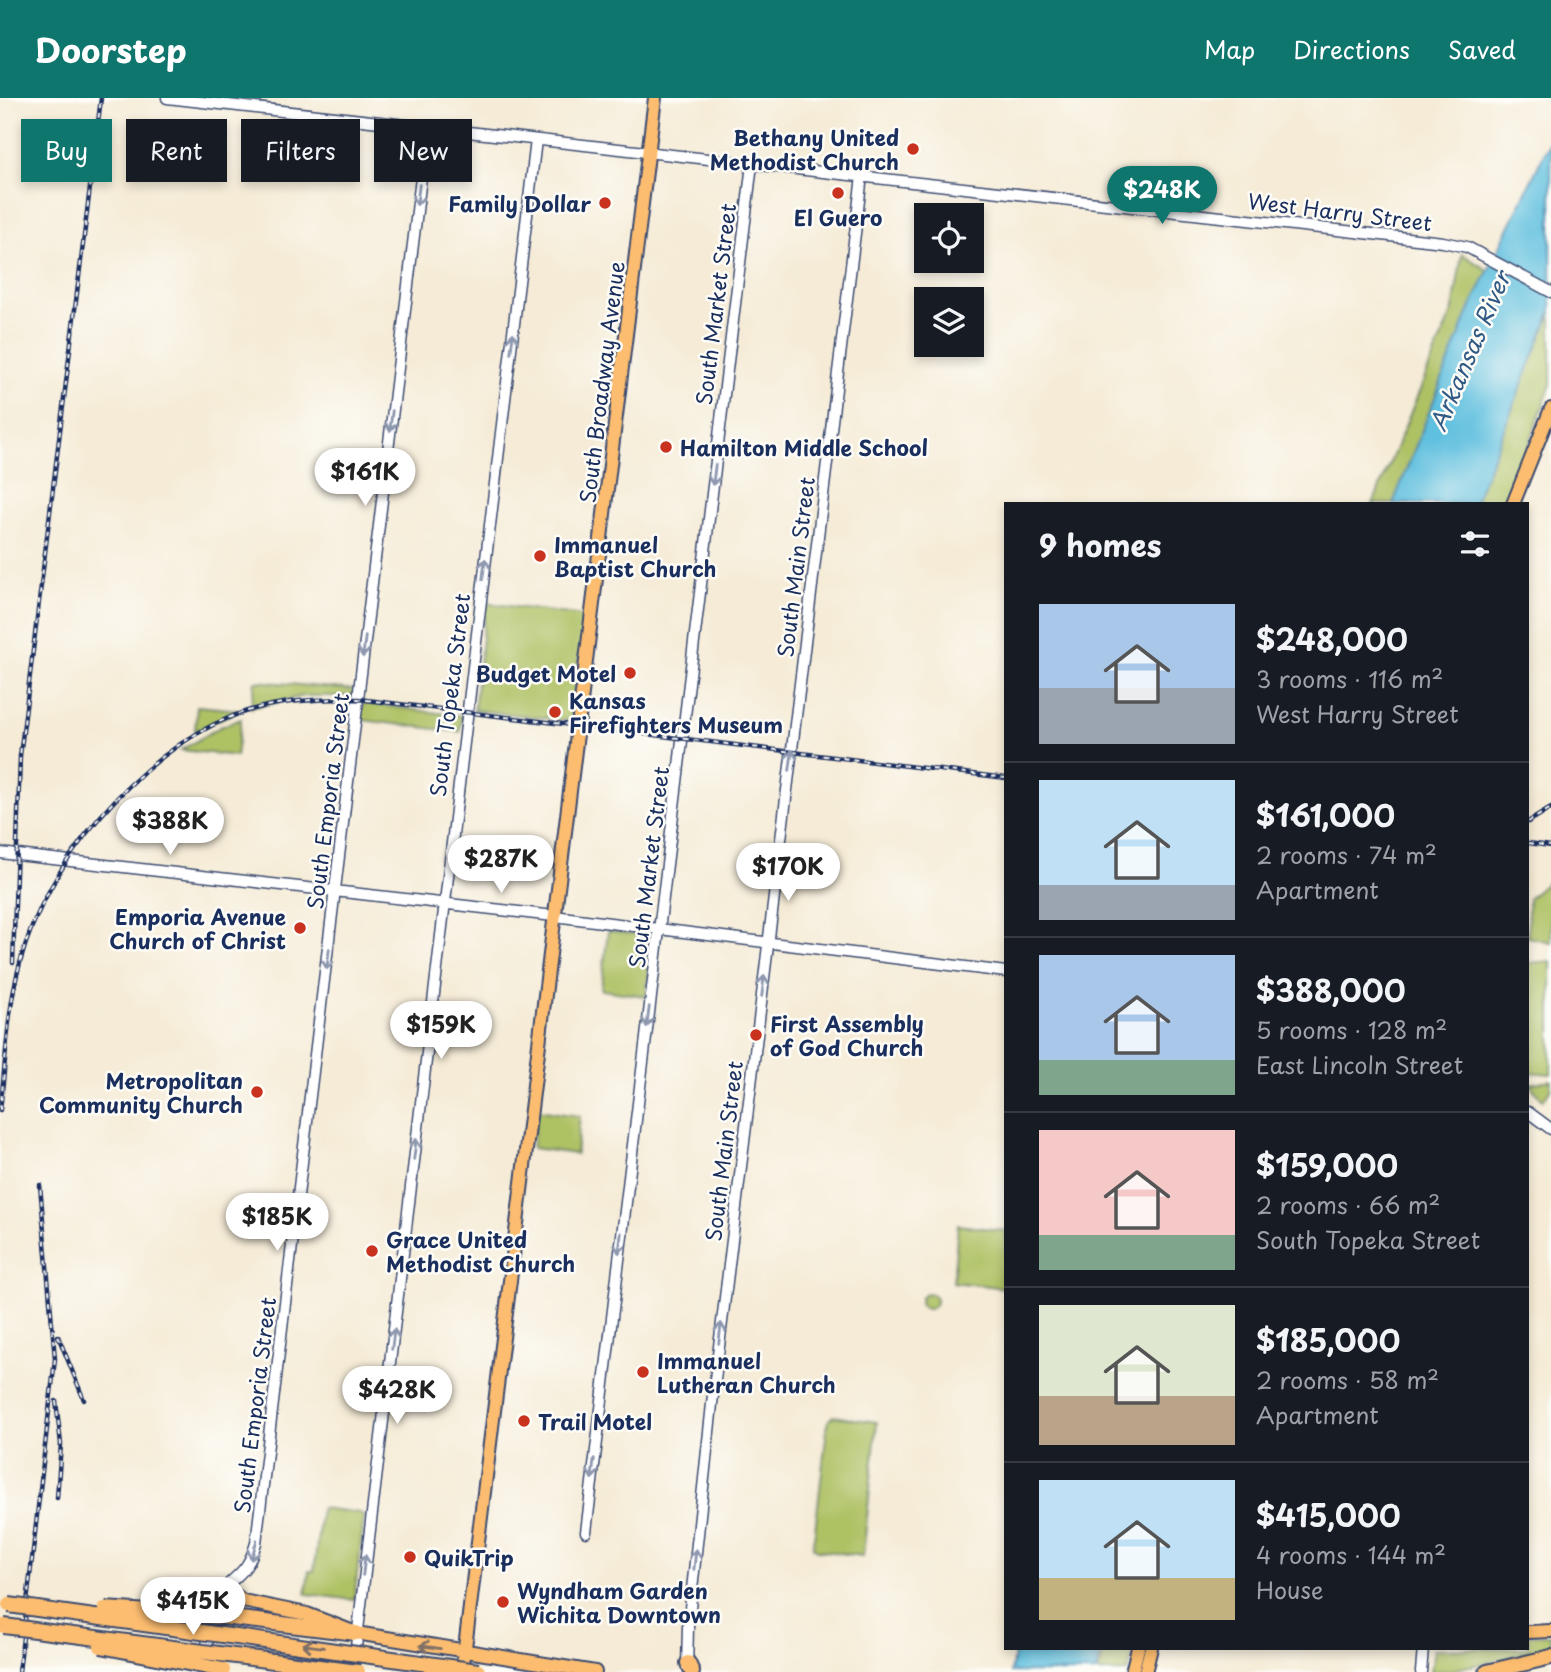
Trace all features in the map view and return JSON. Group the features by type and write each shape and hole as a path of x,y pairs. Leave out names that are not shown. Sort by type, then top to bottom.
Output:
{"highway":[{"path":"5,1604 223,1617 356,1633"},
{"path":"5,1604 481,1672"},
{"path":"2,1625 229,1671"},
{"path":"2,1625 355,1672"},
{"path":"1487,1672 1551,1657"}],"main road":[{"name":"South Broadway Avenue","path":"462,1672 655,98"},
{"path":"1514,502 1551,409"},
{"path":"226,1588 243,1601 307,1614 356,1633 595,1672"},
{"path":"1529,1632 1551,1632"},
{"path":"1132,1672 1138,1650"},
{"path":"1145,1672 1150,1650"}],"street":[{"name":"West Harry Street","path":"167,98 374,122"},
{"name":"West Harry Street","path":"472,133 1394,236 1467,247 1551,292"},
{"name":"South Topeka Street","path":"355,1672 356,1633 536,140"},
{"name":"South Market Street","path":"586,1532 752,164"},
{"name":"South Main Street","path":"689,1669 688,1627 710,1412 862,176"},
{"name":"South Emporia Street","path":"207,1672 214,1606 226,1588 247,1567 257,1543 421,182"},
{"path":"0,853 554,916 1004,972"},
{"path":"1529,1113 1551,1129"},
{"path":"1421,1672 1423,1650"}],"green space":[{"path":"1462,254 1489,271 1394,502 1374,502 1453,310"},
{"path":"1551,312 1551,384 1508,502 1475,502"},
{"path":"486,603 584,616 571,721 474,710"},
{"path":"255,681 355,690 354,696 304,696 251,708"},
{"path":"363,703 462,716 460,732 361,720"},
{"path":"197,706 240,710 195,731"},
{"path":"241,719 236,756 181,750 220,727"},
{"path":"1551,879 1551,942 1529,937 1529,898"},
{"path":"608,931 653,937 646,996 601,990"},
{"path":"1551,961 1551,1074 1529,1072 1529,963"},
{"path":"1551,1080 1550,1090 1543,1100 1529,1084"},
{"path":"537,1110 580,1116 576,1154 532,1148"},
{"path":"958,1225 1004,1231 1004,1288 953,1282"},
{"path":"925,1293 931,1293 936,1301 934,1307 925,1309 920,1304 920,1298"},
{"path":"833,1416 877,1422 863,1556 813,1547 828,1421"},
{"path":"321,1508 360,1513 364,1517 354,1600 306,1594 309,1571 314,1571"},
{"path":"1529,1635 1551,1635 1551,1647 1449,1671 1431,1672 1434,1650 1529,1650"},
{"path":"1105,1650 1134,1650 1128,1672 1098,1672"}],"water":[{"name":"Arkansas River","path":"1551,139 1551,312 1475,502 1394,502 1469,311"},
{"path":"1015,1650 1102,1650 1096,1672 1011,1672"}],"railway":[{"path":"13,963 20,756 101,98"},
{"path":"0,1110 10,1018 20,963 32,926 50,888 100,817 130,785 163,756 198,733 248,711 295,702 358,699 1004,778"},
{"path":"1529,821 1551,808"},
{"path":"1529,843 1551,846"},
{"path":"19,1672 55,1359 40,1185"},
{"path":"58,1336 84,1400"},
{"path":"56,1401 61,1444 57,1498"}],"place":[{"name":"Bethany United Methodist Church","path":"913,149"},
{"name":"El Guero","path":"838,193"},
{"name":"Family Dollar","path":"605,203"},
{"name":"Hamilton Middle School","path":"666,447"},
{"name":"Immanuel Baptist Church","path":"540,556"},
{"name":"Budget Motel","path":"630,673"},
{"name":"Kansas Firefighters Museum","path":"555,712"},
{"name":"Emporia Avenue Church of Christ","path":"300,928"},
{"name":"First Assembly of God Church","path":"756,1035"},
{"name":"Metropolitan Community Church","path":"257,1092"},
{"name":"Grace United Methodist Church","path":"372,1251"},
{"name":"Immanuel Lutheran Church","path":"643,1372"},
{"name":"Trail Motel","path":"524,1421"},
{"name":"QuikTrip","path":"410,1557"},
{"name":"Wyndham Garden Wichita Downtown","path":"503,1602"}]}
